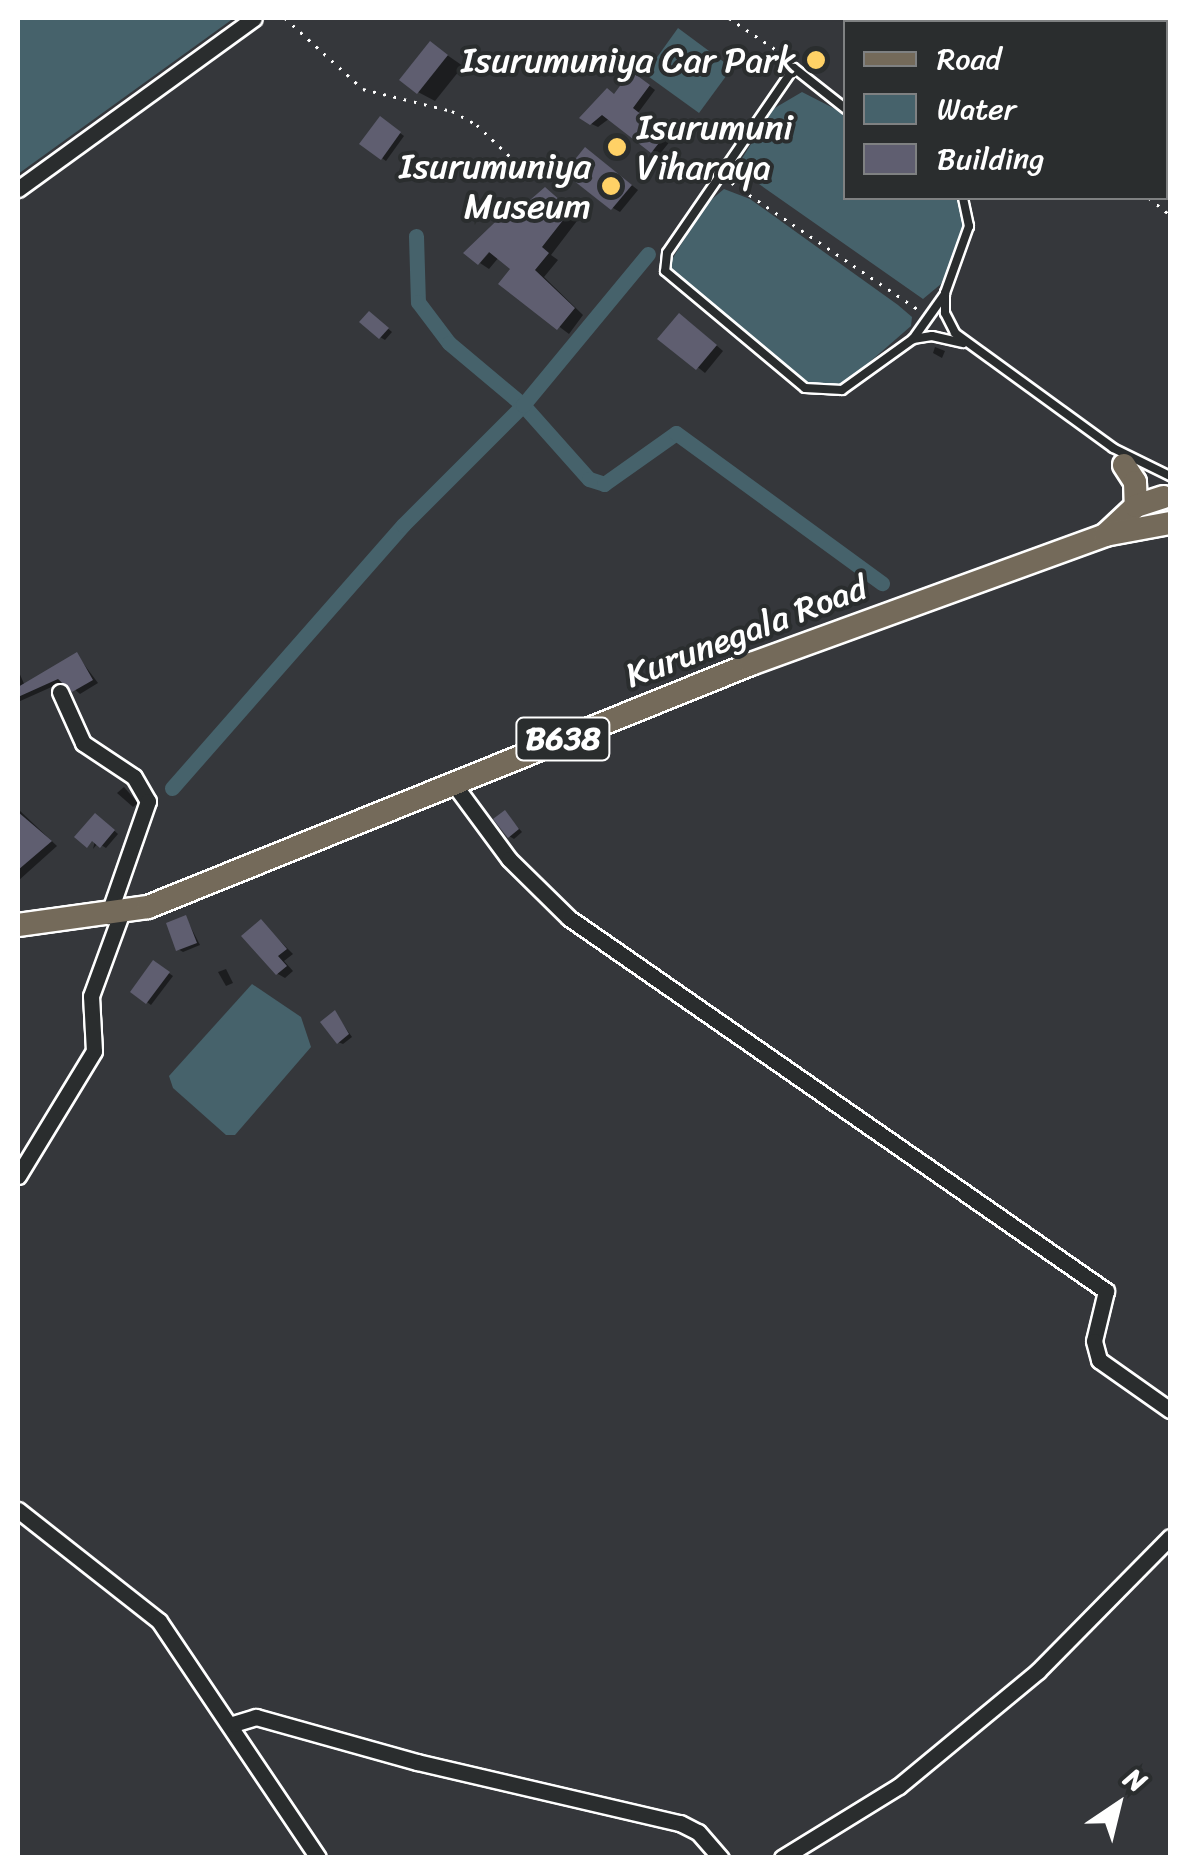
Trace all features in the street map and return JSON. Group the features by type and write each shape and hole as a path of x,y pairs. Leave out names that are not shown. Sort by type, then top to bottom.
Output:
{"main road":[{"path":"1118,456 1139,494 1136,506"},
{"name":"Kurunegala Road","path":"1106,535 1136,506 1169,500"},
{"name":"Kurunegala Road","path":"18,925 115,915 752,664 1106,535 1169,500"}],"street":[{"path":"18,189 254,18"},
{"path":"18,1176 94,1051 91,996 148,802 134,777 84,743 60,692"},
{"path":"453,783 510,859 568,918 1106,1291 1094,1341 1098,1360 1170,1410"},
{"path":"18,1510 159,1621 233,1724 318,1858"},
{"path":"782,1858 930,1760 1038,1671 1170,1537"},
{"path":"233,1724 256,1717 680,1823 698,1832 721,1858"}],"lane":[{"path":"843,107 794,68 667,253 665,271 683,292 805,388 842,390 913,340 945,293 969,226 963,200"},
{"path":"945,293 945,313 964,343 1118,456 1169,500"},
{"path":"913,340 932,336 964,343"},
{"path":"1118,456 1169,500"}],"path":[{"path":"285,18 362,88 452,112 477,125 520,166"},
{"path":"729,18 796,63"},
{"path":"720,175 928,317"}],"water":[{"path":"18,18 234,18 18,174"},
{"path":"678,28 732,68 699,113 645,74"},
{"path":"802,92 843,113 843,200 960,200 965,223 941,284 923,299 736,168 773,109"},
{"path":"724,189 750,199 898,305 912,317 911,326 842,386 800,384 672,275 671,261 705,205"},
{"path":"252,984 301,1017 311,1047 235,1135 226,1135 173,1088 169,1076"}],"building":[{"path":"430,41 448,55 417,94 399,80"},
{"path":"631,71 650,85 633,108 666,134 651,153 602,115 590,125 579,118 607,88 614,94"},
{"path":"380,116 401,132 381,160 359,144"},
{"path":"585,147 632,185 611,210 564,173"},
{"path":"545,187 571,210 542,247 549,253 535,270 575,308 557,330 498,284 510,269 489,252 478,265 463,253 516,202 522,207"},
{"path":"369,311 389,328 379,339 359,322"},
{"path":"679,313 717,345 696,370 657,339"},
{"path":"77,652 93,680 72,692 58,679 18,697 18,687"},
{"path":"505,810 519,829 508,838 493,819"},
{"path":"18,812 52,841 18,870"},
{"path":"95,813 115,830 100,848 92,841 87,848 74,837"},
{"path":"186,915 197,943 176,951 166,923"},
{"path":"261,919 287,949 278,956 287,966 276,975 241,936"},
{"path":"153,960 170,972 146,1004 130,992"},
{"path":"335,1010 349,1034 337,1044 320,1022"}],"waterway":[{"path":"416,236 418,302 449,343 523,405 589,479 604,484 676,433 882,583"},
{"path":"172,788 403,525 523,405 648,254"}],"place":[{"name":"Isurumuniya Car Park","path":"816,60"},
{"name":"Isurumuni Viharaya","path":"617,147"},
{"name":"Isurumuniya Museum","path":"611,186"}]}
